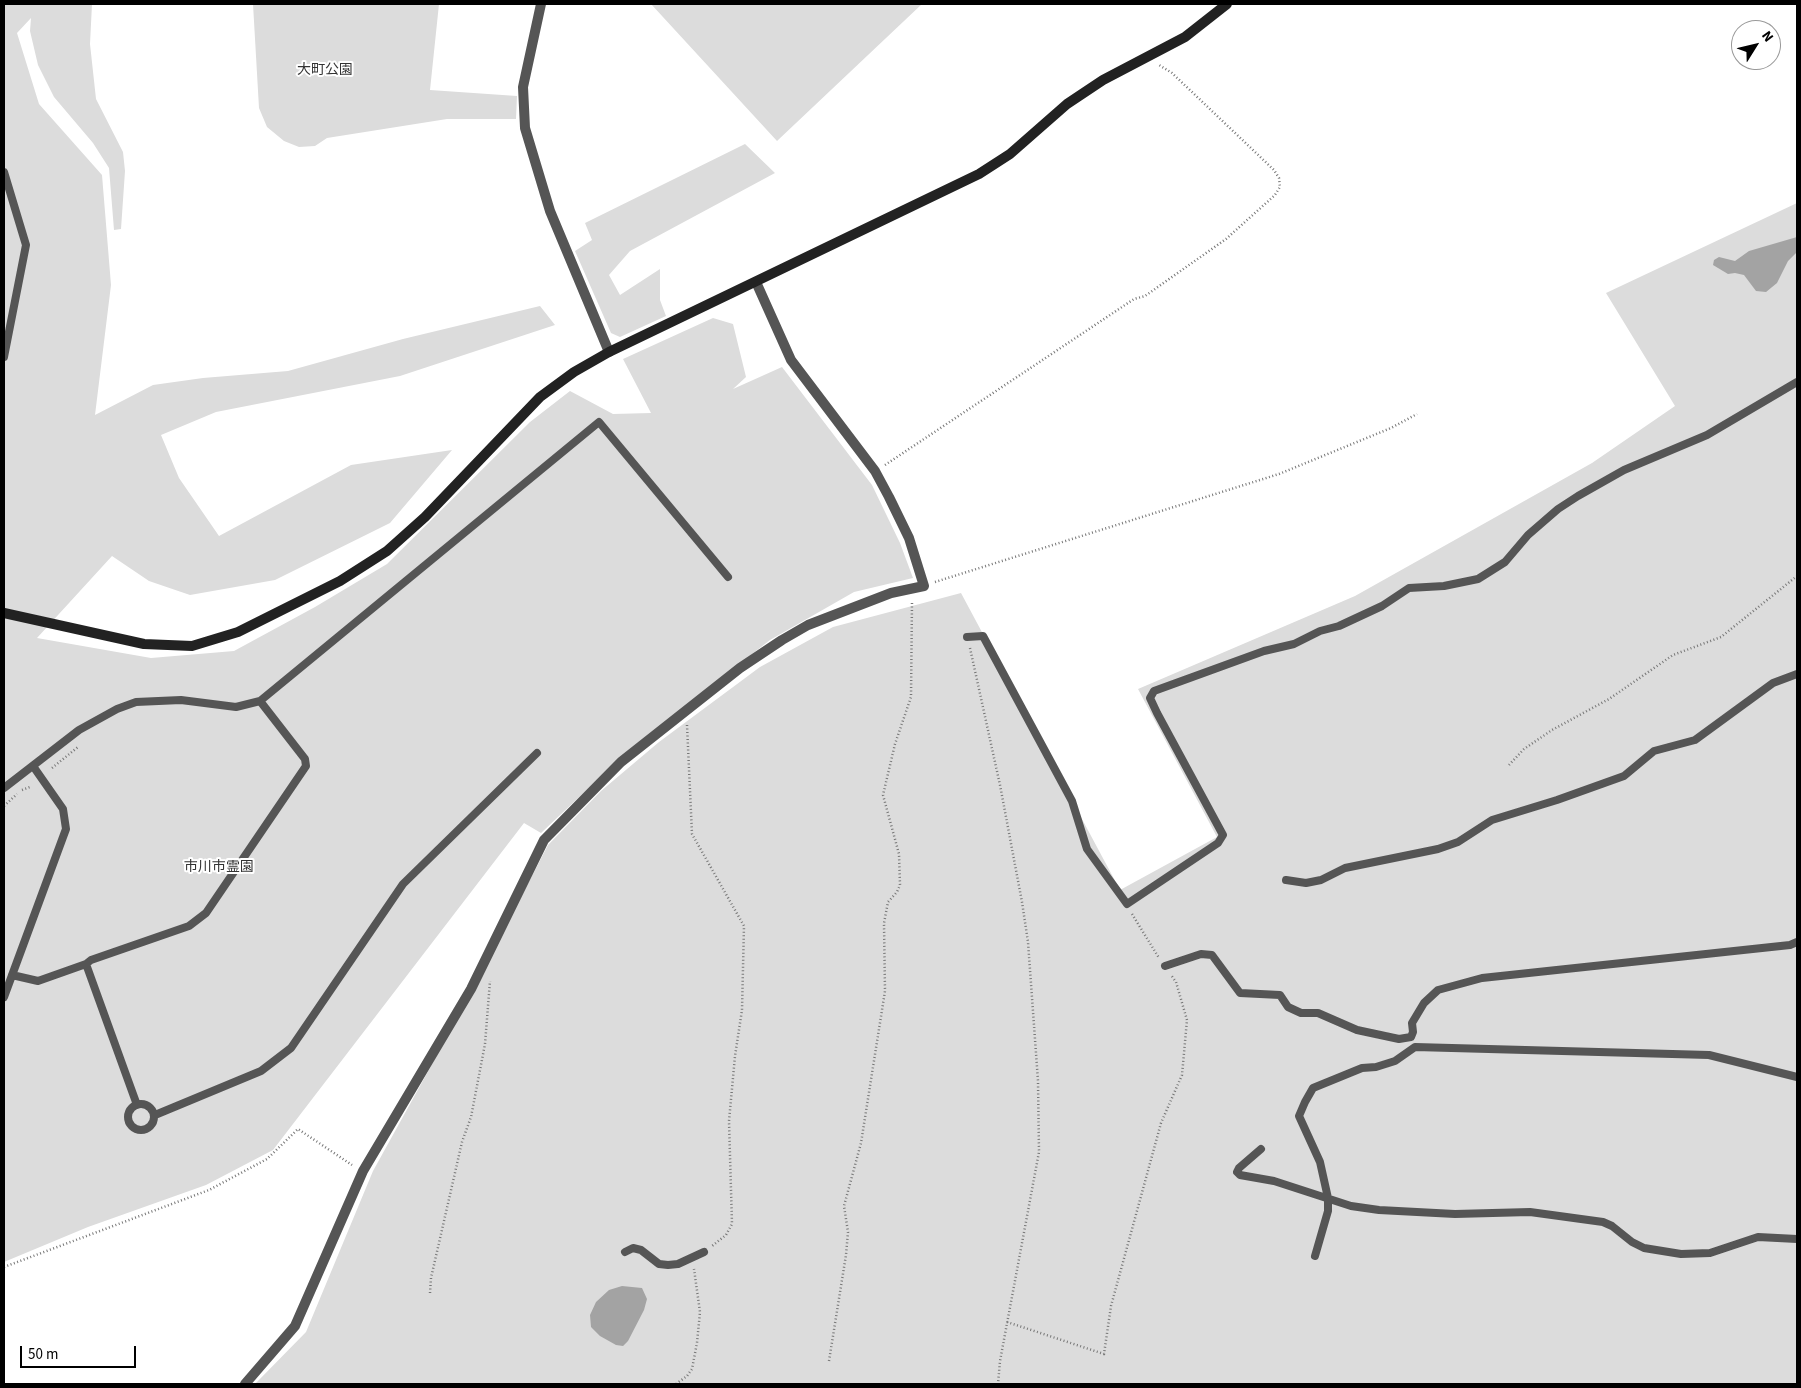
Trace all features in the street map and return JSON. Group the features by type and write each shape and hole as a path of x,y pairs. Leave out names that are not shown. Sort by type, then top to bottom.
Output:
{"street":[{"path":"541,4 524,87 525,128 550,211 609,352"},
{"path":"4,614 144,644 192,646 238,632 340,581 387,551 425,517 540,397 574,372 609,352 979,174 1010,154 1067,104 1103,80 1186,36 1227,4"},
{"path":"245,1384 295,1326 363,1172 470,989 544,840 576,805 621,762 740,668 808,625 891,593 924,586 908,538 874,472 791,360 756,282"}],"lane":[{"path":"4,172 26,245 4,358"},
{"path":"966,637 983,636 1072,801 1087,849 1127,904 1218,843 1223,834 1157,713 1150,698 1154,691 1273,648 1294,644 1320,631 1339,626 1382,606 1409,588 1444,586 1478,579 1505,562 1528,535 1558,509 1578,496 1624,470 1707,435 1797,382"},
{"path":"4,788 91,723 117,709 136,702 181,700 236,706 260,701 598,422 728,577"},
{"path":"1286,880 1306,883 1346,868 1438,849 1458,842 1492,820 1557,800 1624,776 1654,751 1695,740 1773,684 1797,674"},
{"path":"12,975 38,981 86,964 91,960 189,926 206,913 306,766 305,759 260,701"},
{"path":"155,1115 262,1071 291,1048 403,884 536,753"},
{"path":"4,997 64,840 66,829 63,808 33,766"},
{"path":"1165,966 1201,954 1212,955 1240,993 1280,995 1288,1007 1301,1014 1318,1013 1357,1030 1399,1039 1411,1037 1413,1032 1412,1023 1424,1002 1438,990 1482,978 1781,946 1797,942"},
{"path":"86,964 137,1104"},
{"path":"1315,1256 1328,1211 1328,1198 1320,1162 1299,1116 1313,1088 1362,1068 1376,1068 1395,1061 1415,1047 1709,1055 1797,1077"},
{"path":"137,1104 148,1106 155,1115 154,1122 150,1128 142,1131 135,1129 130,1124 128,1116 130,1109 137,1104"},
{"path":"1261,1149 1239,1168 1237,1172 1240,1175 1274,1181 1351,1206 1379,1210 1455,1214 1530,1212 1603,1222 1644,1248 1681,1254 1710,1253 1758,1237 1771,1236 1797,1239"},
{"path":"625,1252 633,1248 641,1250 659,1264 668,1265 678,1264 704,1252"}],"path":[{"path":"874,472 1134,299 1145,296 1226,239 1275,196 1280,187 1279,178 1274,170 1172,74 1148,57"},
{"path":"924,586 1279,474 1391,428 1416,414"},
{"path":"1509,765 1524,750 1552,730 1609,699 1674,655 1721,637 1797,576"},
{"path":"829,1361 846,1255 848,1232 844,1206 861,1143 885,990 884,923 888,902 897,892 900,885 899,854 884,795 895,744 911,698 912,588"},
{"path":"966,637 1000,785 1020,893 1028,942 1037,1064 1039,1152 1007,1322 998,1384"},
{"path":"676,1384 687,1376 692,1369 697,1343 700,1312 695,1290 694,1267 704,1252 726,1235 732,1224 729,1122 735,1056 742,1010 744,926 692,834 686,711"},
{"path":"52,768 78,747"},
{"path":"4,806 20,792 30,788"},
{"path":"1007,1322 1104,1354 1111,1306 1159,1133 1182,1075 1187,1020 1176,982 1127,904"},
{"path":"430,1293 431,1278 462,1142 473,1107 485,1044 490,979"},
{"path":"4,1267 209,1190 267,1159 298,1129 355,1167"}],"green space":[{"name":"市川市霊園","path":"4,4 92,4 90,44 96,99 123,152 125,171 121,229 114,230 109,168 93,143 54,97 38,65 30,31 31,18 17,33 39,104 102,175 111,285 95,415 153,385 203,378 288,371 403,339 540,306 555,325 400,376 216,412 161,435 179,478 219,536 351,465 452,450 390,523 275,580 190,595 149,581 112,556 37,638 151,658 234,651 315,607 387,564 530,422 570,391 613,414 651,413 623,359 713,318 733,324 746,377 733,389 782,367 872,485 900,543 913,578 854,592 770,640 629,750 541,833 524,823 273,1150 206,1185 88,1227 4,1262"},
{"name":"大町公園","path":"253,4 439,4 430,90 517,96 516,119 447,119 327,138 315,146 299,147 284,141 267,127 259,108"},
{"path":"651,4 922,4 777,141"},
{"path":"745,144 775,173 630,251 609,275 620,295 660,269 660,300 666,316 620,337 611,333 575,251 592,240 585,223"},
{"path":"1797,203 1797,1384 255,1384 306,1332 373,1171 473,990 548,845 601,791 659,742 760,667 833,627 961,593 1120,890 1217,837 1138,689 1355,596 1592,463 1675,406 1606,293"}],"shaded area":[{"path":"1797,237 1797,252 1788,261 1777,283 1766,292 1756,291 1744,275 1728,274 1713,265 1714,260 1719,257 1735,261 1749,251"},
{"path":"622,1286 642,1288 647,1299 644,1310 628,1341 623,1346 616,1345 600,1336 591,1327 590,1315 596,1302 609,1290"}]}
